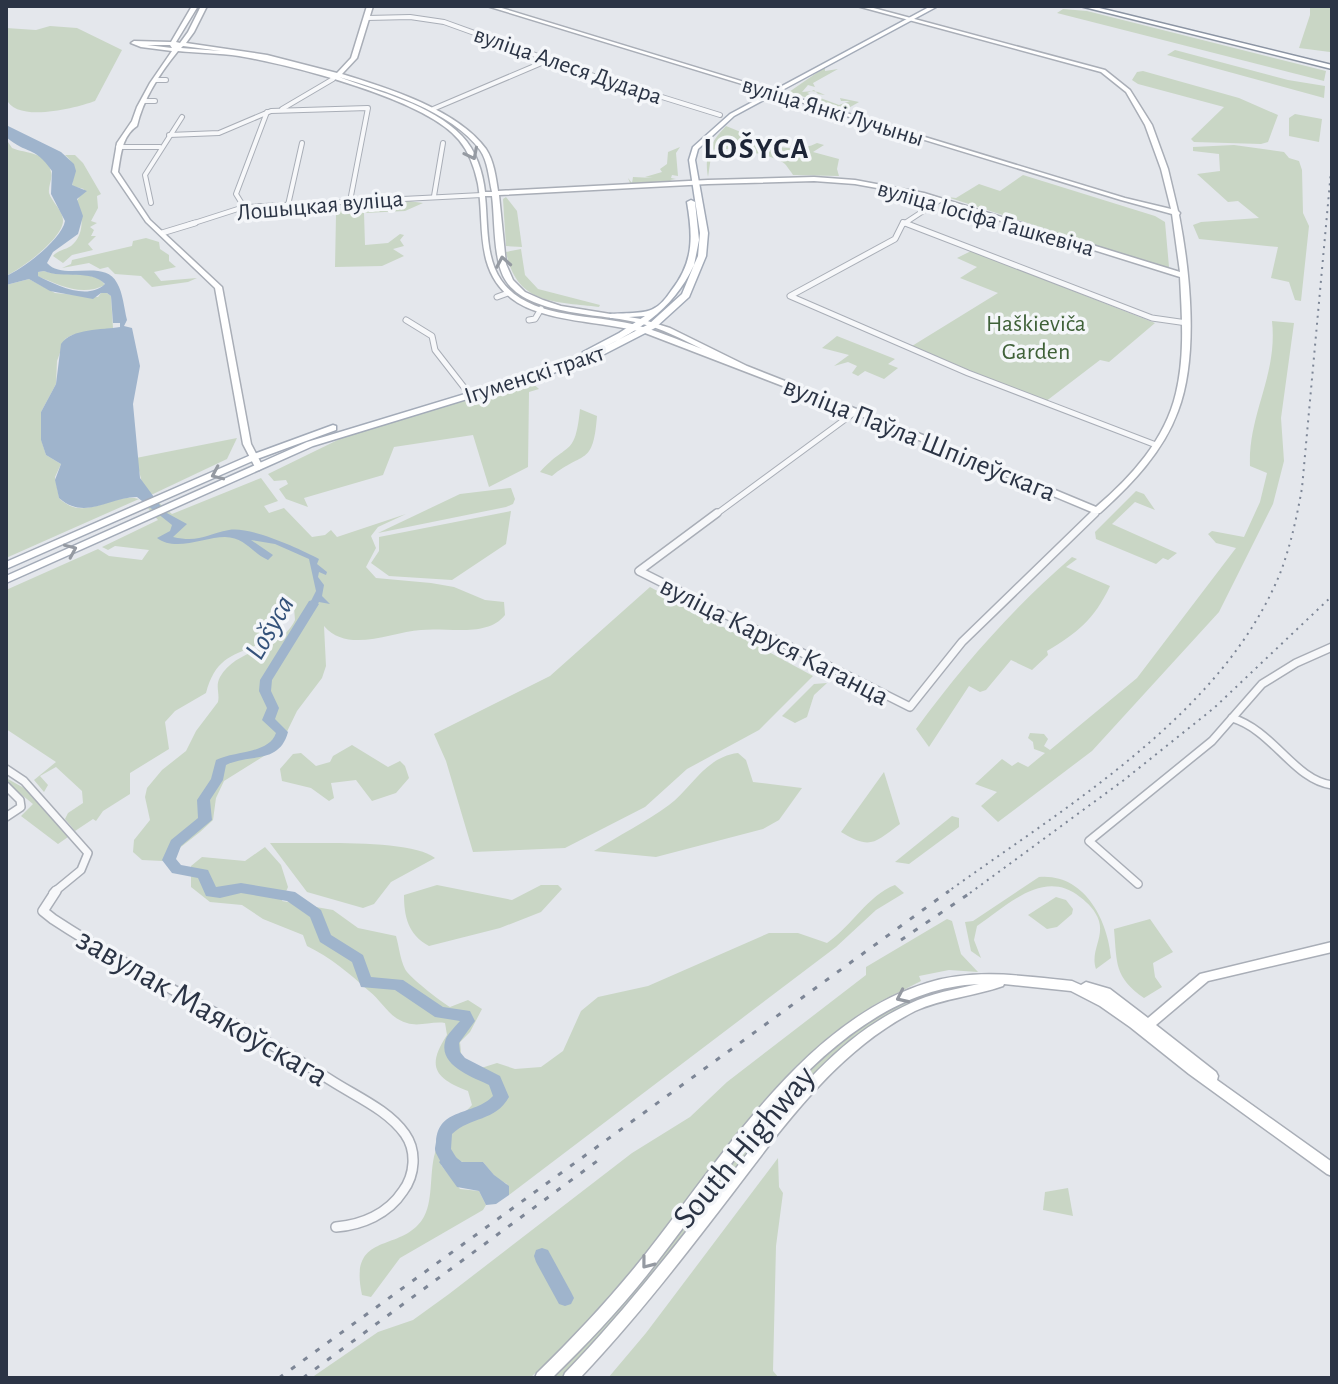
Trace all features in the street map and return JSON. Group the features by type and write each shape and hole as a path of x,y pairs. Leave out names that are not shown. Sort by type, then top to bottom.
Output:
{"highway":[{"path":"1076,6 1102,8 1329,65"},
{"path":"1083,6 1122,12 1329,65"}],"main road":[{"name":"Ігуменскі тракт","path":"909,19 925,6"},
{"name":"Ігуменскі тракт","path":"468,393 586,360 643,326 686,295 702,256 704,233 685,160 688,148 720,115 935,6"},
{"name":"Ігуменскі тракт","path":"692,183 695,148 725,119 768,91"},
{"path":"611,319 662,313"},
{"name":"Ігуменскі тракт","path":"6,566 179,490 330,437 549,367 643,326"},
{"name":"Ігуменскі тракт","path":"6,580 189,498 256,462"}],"street":[{"path":"176,46 195,6"},
{"path":"204,6 156,80 121,147 115,172 131,199 147,217 216,276 228,294 256,462"},
{"path":"350,79 346,75 361,58 370,6"},
{"path":"276,111 310,96 315,88 335,77 354,58 376,6"},
{"name":"вуліца Янкі Лучыны","path":"490,6 1162,211 1177,213"},
{"path":"860,6 1095,69 1122,82 1143,115 1177,213 1187,323 1181,391 1156,445 1127,483 1097,511"},
{"name":"вуліца Алеся Дудара","path":"370,18 437,20 720,115"},
{"path":"176,46 134,43 262,59 350,79 433,109 461,126 477,141 489,161 502,264 514,287 548,304 643,326"},
{"path":"433,109 551,59"},
{"path":"335,77 402,103 452,128 466,143 477,162 489,265 497,282 508,293 541,309 611,319 619,328 618,336"},
{"path":"156,80 166,80"},
{"path":"145,101 155,101"},
{"path":"169,135 219,133 267,112 368,108 350,201"},
{"path":"244,207 236,194 267,112"},
{"path":"151,203 145,175 160,147 182,117"},
{"path":"288,205 302,143"},
{"path":"434,196 443,143"},
{"path":"121,147 160,147"},
{"name":"вуліца Іосіфа Гашкевіча","path":"482,195 692,183 847,181 940,200 1184,276"},
{"name":"Лошыцкая вуліца","path":"165,233 244,207 482,195"},
{"path":"131,199 142,197"},
{"path":"940,200 903,222 897,237 790,296 968,373 1156,445"},
{"path":"903,222 1152,318 1187,323"},
{"path":"497,297 508,293"},
{"path":"529,320 535,319 541,309"},
{"path":"662,313 664,325 674,335"},
{"path":"406,320 432,336 435,350 468,393"},
{"name":"вуліца Паўла Шпілеўскага","path":"643,326 674,335 743,366"},
{"name":"вуліца Паўла Шпілеўскага","path":"643,326 1097,511"},
{"name":"вуліца Каруся Каганца","path":"855,412 639,571 910,707 962,642 1097,511"},
{"path":"1138,884 1089,841 1212,741 1262,684 1296,663 1332,647"},
{"path":"1232,718 1261,731 1316,783 1332,785"},
{"name":"завулак Маякоўскага","path":"6,769 24,781 88,853 84,867 49,898 43,911 306,1065 391,1119 407,1136 413,1153 412,1170 409,1182 399,1197 368,1220 353,1226 336,1227"},
{"path":"6,786 20,800 21,807 6,817"},
{"path":"1145,1027 1204,977 1332,947"},
{"name":"South Highway","path":"542,1378 606,1313 770,1103 795,1076 866,1018 899,997 957,981 1005,981"},
{"path":"1005,981 1072,986 1098,996 1145,1027 1194,1071 1237,1098 1332,1170"},
{"name":"South Highway","path":"570,1378 630,1315 765,1140 814,1082 878,1029 912,1008 934,998 1005,981"}],"green space":[{"path":"1310,6 1332,6 1330,52 1299,48"},
{"path":"1063,9 1087,11 1326,71 1324,81 1057,13"},
{"path":"50,26 77,28 122,50 95,101 47,112 21,110 12,106 6,98 6,28 36,30"},
{"path":"1175,50 1288,80 1325,86 1324,98 1167,55"},
{"path":"825,67 825,71 838,69 813,83 815,87 808,85 802,92 811,91 807,93 839,105 850,101 841,101 840,98 859,102 845,110 789,92"},
{"path":"1143,71 1239,98 1278,115 1268,142 1194,142 1191,139 1224,107 1132,80 1137,72"},
{"path":"1295,114 1322,119 1319,142 1289,136 1289,118"},
{"path":"726,126 781,147 824,145 813,152 839,159 839,176 793,175 779,160 760,154 719,149 712,150 708,177 710,149"},
{"path":"6,139 12,148 35,154 49,165 49,193 63,220 49,244 6,276"},
{"path":"1234,145 1284,152 1289,158 1299,161 1303,213 1309,226 1301,301 1295,300 1289,282 1271,278 1278,247 1199,239 1193,225 1201,222 1259,218 1238,201 1228,202 1197,174 1220,171 1219,154 1193,151 1193,147"},
{"path":"680,147 676,153 678,176 672,175 671,178 676,179 670,180 674,182 633,184 630,183 628,178 632,183 633,177 653,178 645,177 662,172 660,169 667,164 668,152"},
{"path":"65,155 75,155 83,163 101,194 97,196 98,208 91,221 97,223 90,227 94,230 91,236 96,236 88,244 93,250 72,255 63,263 53,256 71,246 79,236 81,212 77,201 84,189 72,186 73,166"},
{"path":"1023,175 1155,216 1165,222 1169,267 947,197 956,198 979,184 1000,191"},
{"path":"506,197 517,211 522,247 506,246 503,199"},
{"path":"401,200 423,203 405,211 364,213 365,245 388,243 400,234 404,235 400,240 404,246 393,249 404,256 382,266 335,267 336,215 353,202"},
{"path":"146,238 159,242 160,249 169,255 169,261 176,267 154,272 161,281 197,278 152,287 141,276 115,274 108,267 100,269 89,263 62,268 71,264 72,260 132,246 133,241"},
{"path":"521,249 525,275 538,289 599,307 540,298 529,292 511,270 506,252"},
{"name":"Haškieviča Garden","path":"971,251 1155,323 1109,362 1100,360 1045,402 912,346 998,293 960,278 977,267 957,258"},
{"path":"38,272 86,275 105,285 79,290 37,276"},
{"path":"29,279 55,293 98,297 101,293 107,293 111,296 113,328 65,339 57,361 56,384 41,412 41,439 46,455 61,464 55,477 59,498 79,508 119,499 139,499 6,558 6,285"},
{"path":"1272,321 1294,323 1281,418 1284,461 1273,504 1219,612 1092,751 998,822 981,806 997,792 975,784 1002,759 1012,766 1018,762 1028,767 1045,753 1034,749 1033,742 1028,738 1030,733 1044,734 1048,739 1044,746 1050,750 1137,678 1236,548 1216,543 1208,534 1212,531 1244,537 1260,502 1267,473 1250,466 1253,429 1271,359"},
{"path":"837,336 895,359 888,364 898,368 884,379 865,371 858,376 852,373 857,366 848,362 834,366 849,355 822,348"},
{"path":"530,381 539,389 529,392 528,467 489,487 473,435 394,447 383,475 304,498 308,507 286,499 279,489 288,484 286,480 274,481 268,474 352,433"},
{"path":"580,409 597,416 589,451 552,476 540,472 573,442"},
{"path":"237,438 227,459 151,495 142,483 136,458"},
{"path":"261,478 278,501 264,506 269,513 284,508 312,537 325,535 331,530 337,537 406,514 378,527 371,536 376,548 366,567 376,578 454,587 485,600 504,602 505,615 488,627 477,629 421,630 357,640 345,639 324,626 326,666 322,678 297,711 280,746 224,781 216,798 213,820 200,832 163,861 142,860 133,852 134,840 150,820 145,797 147,788 162,770 186,751 196,731 218,702 219,680 227,667 288,630 295,620 294,607 273,621 269,640 221,663 206,693 175,711 165,722 169,749 130,773 130,794 103,811 96,821 93,819 75,831 65,819 68,813 83,803 82,791 56,767 40,776 48,785 44,792 34,780 56,762 6,729 6,590 98,549 109,556 142,560 149,550 115,546 108,550 102,547 158,520 142,501 152,497 172,514"},
{"path":"511,488 515,499 513,504 506,507 378,533 460,494"},
{"path":"1136,491 1144,494 1155,510 1135,502 1112,524 1177,553 1168,560 1163,558 1156,564 1096,539 1095,532"},
{"path":"511,511 506,544 452,580 389,576 371,563 379,551 379,537"},
{"path":"1072,557 1077,559 1066,567 1110,586 1098,608 1076,631 1047,651 1048,655 1032,670 1011,660 986,690 980,692 969,686 929,747 916,729 934,705 1009,617"},
{"path":"650,587 813,676 759,730 687,769 645,807 565,848 473,852 446,761 434,734 550,676"},
{"path":"827,683 814,695 807,717 795,723 782,716 814,684"},
{"path":"352,745 388,767 400,761 409,778 396,793 372,801 356,780 331,783 334,798 329,801 311,788 282,781 280,769 293,754 301,753 316,766 330,762 333,756"},
{"path":"738,753 746,760 753,782 802,788 779,820 763,829 656,857 594,851 669,805 717,760"},
{"path":"884,772 900,824 872,842 859,841 841,832"},
{"path":"6,778 24,788 68,837 58,844 21,816 33,804 6,782"},
{"path":"952,816 959,818 959,827 909,864 895,862"},
{"path":"270,843 404,847 435,858 391,882 374,904 363,908 307,892"},
{"path":"265,847 281,865 288,887 282,901 333,910 358,928 396,936 405,969 418,983 450,1007 468,1000 482,1009 470,1032 460,1042 462,1063 478,1069 497,1063 515,1069 541,1067 563,1051 581,1011 598,997 648,986 769,933 798,933 827,943 885,890 895,885 904,893 876,910 836,947 509,1195 507,1184 496,1178 483,1162 441,1157 441,1165 460,1189 479,1191 486,1205 483,1210 400,1258 371,1297 362,1295 362,1261 369,1252 401,1237 422,1220 428,1205 433,1161 441,1139 472,1105 468,1091 448,1081 437,1070 437,1055 447,1035 445,1023 401,1021 347,972 307,946 303,935 263,919 242,905 210,902 191,887 191,866 202,857 245,861"},
{"path":"1039,877 1069,883 1091,902 1105,929 1111,958 1096,969 1100,927 1096,914 1080,897 1067,889 1053,886 1027,893 977,926 974,940 981,958 971,951 965,922 973,921"},
{"path":"437,885 512,900 541,885 558,885 562,889 541,912 500,928 429,946 412,931 404,895"},
{"path":"1056,897 1066,900 1073,909 1072,914 1057,927 1047,929 1028,915"},
{"path":"947,919 952,921 961,954 978,972 949,970 919,976 921,981 872,1006 795,1067 765,1099 589,1323 530,1378 311,1378 378,1332 413,1320 632,1153 690,1117 727,1082 866,975 866,967"},
{"path":"1150,919 1173,952 1153,963 1155,977 1162,987 1144,998 1122,976 1114,929"},
{"path":"981,983 981,986 939,993 901,1008 812,1076 764,1131 644,1288 587,1354 562,1378 552,1378 630,1293 759,1128 820,1061 854,1033 892,1009 934,992"},
{"path":"778,1158 779,1187 783,1193 776,1246 773,1371 779,1378 608,1378 646,1333"},
{"path":"1068,1188 1073,1216 1043,1210 1045,1192"}],"water":[{"path":"6,125 61,152 74,164 76,171 72,185 87,191 77,199 83,216 78,234 53,252 47,263 63,271 103,272 111,276 119,287 127,320 124,326 132,328 140,366 133,404 140,478 165,512 187,524 173,537 197,538 238,530 288,544 319,559 317,564 327,572 326,575 319,572 318,577 324,585 322,596 330,604 319,602 310,616 303,617 316,591 309,559 275,544 251,540 273,555 268,560 232,538 172,544 157,538 170,531 172,525 137,497 88,508 69,505 59,498 55,480 61,464 46,455 41,440 41,412 56,384 61,344 72,335 120,327 120,323 113,323 111,296 107,293 93,299 50,291 29,279 6,285 6,276 41,253 57,236 65,221 51,194 52,171 40,157 6,137","holes":["38,272 85,275 105,284 98,289 81,291 62,287 38,276"]},
{"path":"446,1155 453,1155 462,1162 483,1162 509,1186 509,1195 496,1204 486,1205 479,1191 457,1187 439,1162"}],"waterway":[{"name":"Lošyca","path":"313,604 266,680 265,691 273,708 268,720 282,732 280,741 267,751 237,756 220,763 217,780 203,800 205,820 176,843 169,860 177,869 203,874 211,892 241,888 290,896 316,914 325,938 358,959 366,983 398,984 440,1013 465,1015 468,1021 452,1042 452,1054 460,1062 495,1081 501,1097 489,1109 458,1120 444,1131 443,1150 454,1167"},
{"name":"Lošyca","path":"542,1256 565,1298"}],"railway":[{"path":"946,893 1041,827 1137,753 1181,713 1221,670 1255,622 1285,561 1302,488 1332,160"},
{"path":"970,893 1124,780 1214,708 1332,596"},
{"path":"279,1378 949,891"},
{"path":"901,940 973,891"},
{"path":"303,1378 604,1156"}],"district":[{"name":"LOŠYCA","path":"757,148"}]}
